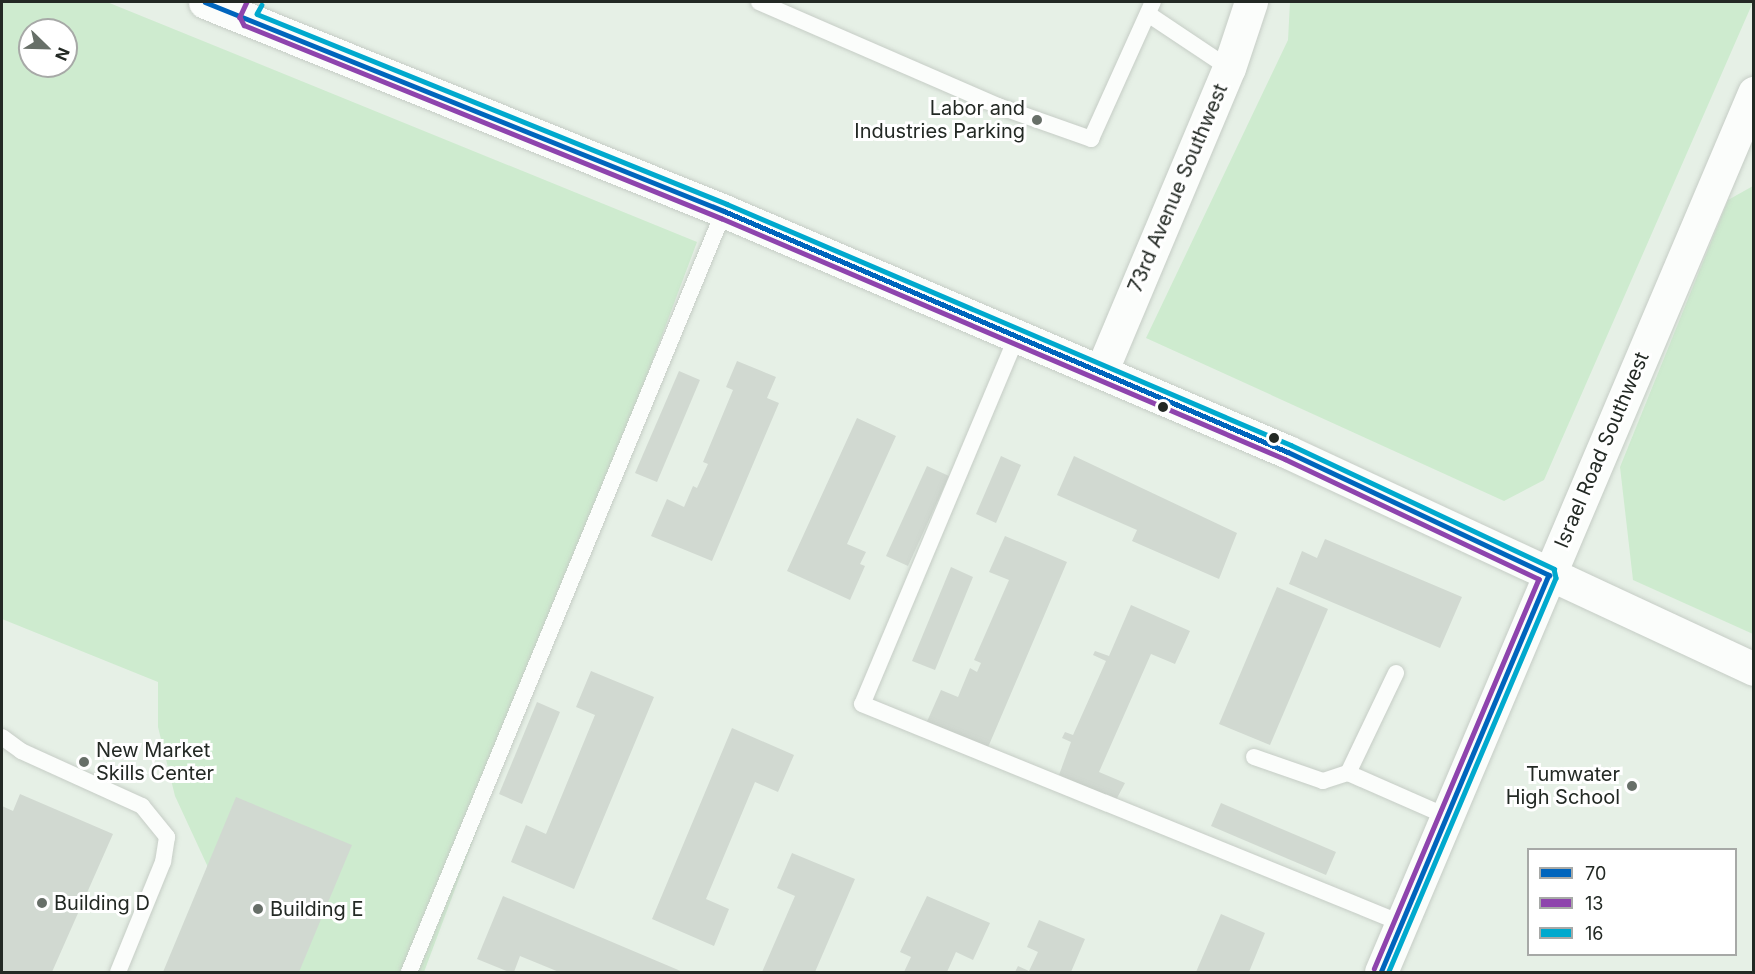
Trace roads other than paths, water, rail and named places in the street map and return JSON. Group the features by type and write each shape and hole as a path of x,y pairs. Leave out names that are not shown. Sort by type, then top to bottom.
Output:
{"street":[{"path":"205,2 251,10 1288,452 1754,669"},
{"name":"73rd Avenue Southwest","path":"1101,372 1229,68 1251,2"},
{"name":"Israel Road Southwest","path":"1381,972 1754,93"}],"lane":[{"path":"759,2 998,106 1091,139 1150,8 1229,68"},
{"path":"409,972 724,211"},
{"path":"1017,336 862,704 1401,923"},
{"path":"1348,773 1396,673"},
{"path":"2,737 21,751 142,806 167,837 163,862 118,972"},
{"path":"1254,757 1323,781 1348,773 1446,816"}],"place":[{"name":"Labor and Industries Parking","path":"1037,120"},
{"name":"New Market Skills Center","path":"84,762"},
{"name":"Tumwater High School","path":"1632,786"},
{"name":"Building D","path":"42,903"},
{"name":"Building E","path":"258,909"}]}
